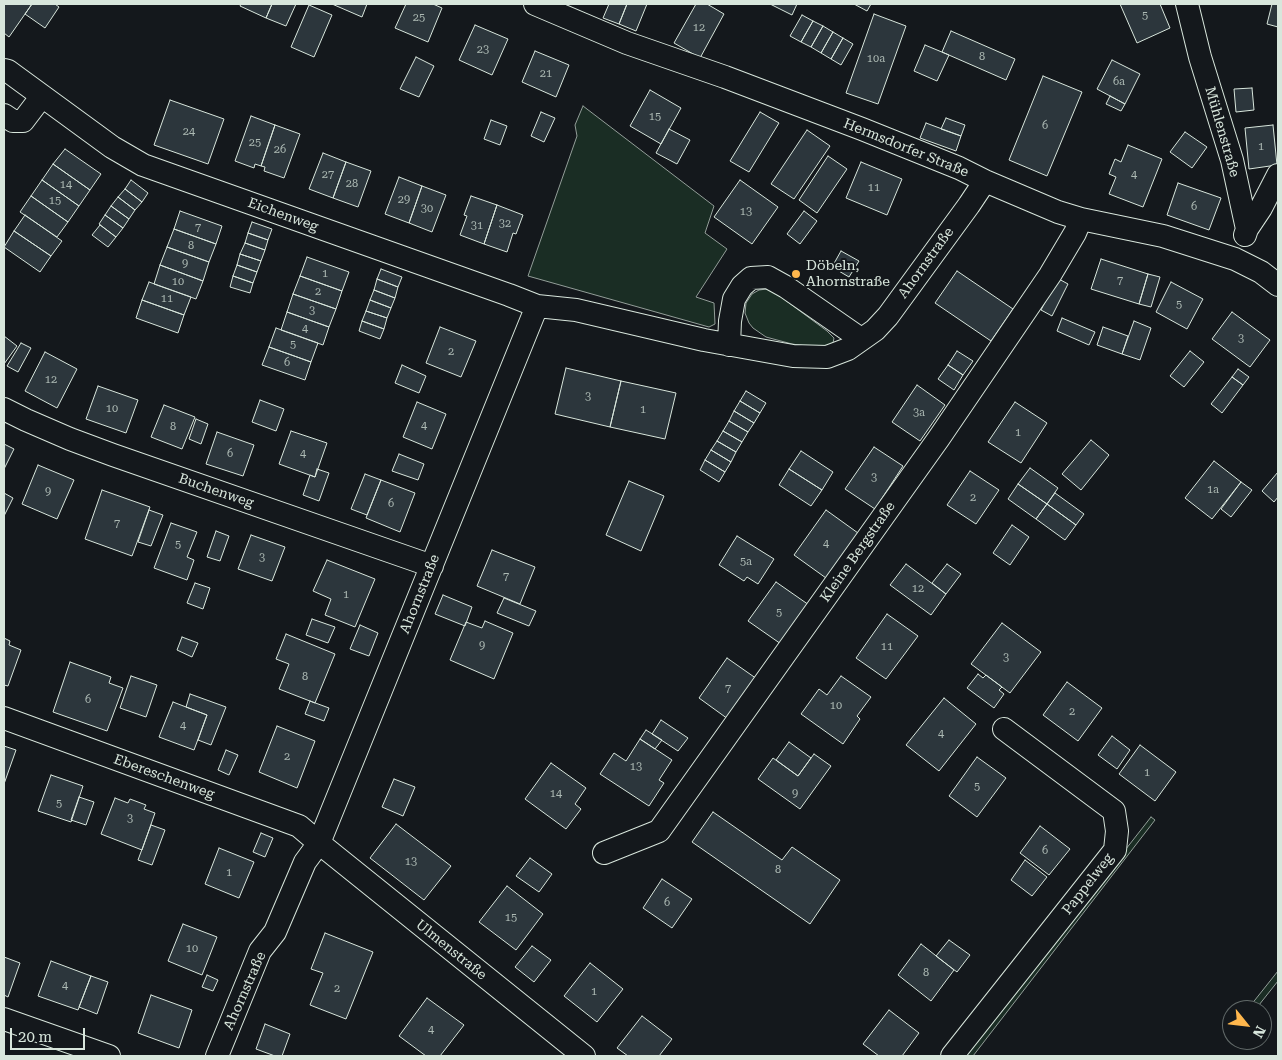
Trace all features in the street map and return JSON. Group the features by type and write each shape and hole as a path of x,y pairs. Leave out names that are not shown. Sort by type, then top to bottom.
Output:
{"street":[{"name":"Hermsdorfer Straße","path":"534,4 626,43 725,77 862,129 960,168 985,181 1058,212 1081,219 1163,236 1235,259 1261,272 1278,285"},
{"name":"Mühlenstraße","path":"1187,4 1200,57 1232,160 1247,229"},
{"name":"Eichenweg","path":"4,70 8,71 112,147 143,165 537,306"},
{"path":"4,115 13,121 23,121 42,96"},
{"path":"1235,259 1247,229 1261,208 1278,175"},
{"name":"Ahornstraße","path":"217,1056 260,952 276,932 305,862 319,844 537,306 576,310 729,345 793,356 827,357 848,349 875,330 888,316 985,181"},
{"name":"Kleine Bergstraße","path":"604,853 658,831 939,438 1050,275 1075,233 1081,219"},
{"path":"729,345 730,321 734,300 742,286 751,278 768,277 786,287 861,339"},
{"name":"Buchenweg","path":"4,409 70,439 113,455 432,566"},
{"name":"Ebereschenweg","path":"4,718 299,826 319,844"},
{"name":"Pappelweg","path":"952,1056 1115,850 1117,831 1114,811 1004,729"},
{"name":"Ulmenstraße","path":"319,844 584,1056"},
{"path":"4,1019 109,1056"}],"green space":[{"path":"583,106 714,206 705,233 727,249 696,297 714,303 715,324 709,327 528,276 577,136 575,125"},
{"path":"767,289 777,294 827,331 834,338 833,343 828,346 813,347 792,344 766,337 753,328 745,313 746,303 752,294 759,290"},
{"path":"1151,817 1155,820 973,1056 964,1056"},
{"path":"1278,971 1278,981 1263,1000 1255,1000"}],"building":[{"path":"4,4 32,4 9,37 4,33"},
{"path":"32,4 55,4 59,7 45,28 25,14"},
{"path":"241,4 272,4 266,18 240,6"},
{"path":"272,4 296,4 286,26 266,18"},
{"path":"332,4 367,4 362,17"},
{"path":"406,4 433,4 442,8 428,42 395,28"},
{"path":"609,4 627,4 619,24 603,18"},
{"path":"627,4 647,4 636,31 619,24"},
{"path":"696,4 707,4 724,14 700,58 674,43"},
{"path":"770,4 797,4 792,15"},
{"path":"854,4 871,4 867,11"},
{"path":"1120,4 1160,4 1170,28 1137,43"},
{"path":"1272,4 1278,4 1278,27 1267,24"},
{"path":"309,5 332,15 314,57 291,47"},
{"path":"874,14 906,26 878,104 846,93"},
{"path":"802,15 813,21 801,42 790,36"},
{"path":"813,21 823,26 811,47 801,42"},
{"path":"475,25 508,39 492,75 459,60"},
{"path":"823,26 833,32 821,53 811,47"},
{"path":"951,31 1015,59 1006,80 942,52"},
{"path":"833,32 843,38 831,59 821,53"},
{"path":"843,38 853,44 841,65 831,59"},
{"path":"925,45 949,55 937,81 914,71"},
{"path":"535,51 569,65 556,97 522,82"},
{"path":"416,57 434,66 419,97 400,89"},
{"path":"1112,60 1140,74 1125,104 1097,89"},
{"path":"1043,76 1082,92 1047,176 1009,160"},
{"path":"1252,88 1254,110 1236,112 1234,89"},
{"path":"650,90 681,108 661,144 630,126"},
{"path":"1110,96 1125,104 1121,111 1106,104"},
{"path":"170,100 224,119 208,164 154,145"},
{"path":"541,112 555,118 544,142 531,136"},
{"path":"760,112 779,123 749,172 730,161"},
{"path":"251,116 275,125 261,166 255,164 254,168 235,161"},
{"path":"946,118 965,125 961,136 941,129"},
{"path":"491,120 507,126 500,145 484,139"},
{"path":"926,123 961,136 956,151 920,138"},
{"path":"275,125 300,134 284,178 264,171 265,167 261,166"},
{"path":"1273,125 1277,165 1249,169 1245,128"},
{"path":"669,129 690,140 677,164 656,153"},
{"path":"807,130 830,146 794,199 771,184"},
{"path":"1185,132 1207,147 1192,168 1170,152"},
{"path":"1128,145 1162,159 1143,207 1109,194 1116,177 1109,174 1115,159 1121,162"},
{"path":"65,149 101,174 90,190 53,164"},
{"path":"323,153 346,162 333,198 309,189"},
{"path":"828,156 847,169 817,213 799,200"},
{"path":"346,162 371,171 358,207 333,198"},
{"path":"861,162 902,179 887,215 846,198"},
{"path":"53,164 90,190 79,206 42,180"},
{"path":"399,177 422,186 409,223 385,214"},
{"path":"42,180 79,206 68,222 31,196"},
{"path":"131,180 148,193 142,202 125,189"},
{"path":"740,180 778,207 752,244 714,217"},
{"path":"1178,183 1221,198 1209,230 1167,215"},
{"path":"422,186 446,195 432,232 409,223"},
{"path":"125,189 142,202 135,210 118,197"},
{"path":"31,196 68,222 57,237 20,212"},
{"path":"471,196 497,205 484,244 460,235 467,216 464,215"},
{"path":"118,197 135,210 129,219 111,206"},
{"path":"497,205 523,215 516,234 513,233 507,252 484,244"},
{"path":"111,206 129,219 123,228 105,215"},
{"path":"180,211 222,226 216,244 174,229"},
{"path":"804,211 817,221 800,244 787,234"},
{"path":"25,215 62,241 51,256 14,231"},
{"path":"105,215 123,228 116,237 99,224"},
{"path":"252,222 272,229 268,240 248,233"},
{"path":"100,225 116,237 108,247 92,235"},
{"path":"174,229 216,244 209,262 167,247"},
{"path":"14,231 51,256 40,272 4,247"},
{"path":"248,233 268,240 265,250 245,243"},
{"path":"245,243 265,250 261,261 240,254"},
{"path":"167,247 209,262 203,281 160,265"},
{"path":"841,251 859,261 849,277 832,267"},
{"path":"240,254 261,261 257,272 237,265"},
{"path":"307,257 349,272 342,291 300,276"},
{"path":"1101,259 1148,274 1139,304 1091,289"},
{"path":"160,265 203,281 196,299 154,284"},
{"path":"237,265 257,272 253,283 233,276"},
{"path":"381,269 402,277 398,287 377,279"},
{"path":"957,271 1013,309 991,341 935,303"},
{"path":"1148,274 1160,277 1151,307 1139,304"},
{"path":"233,276 253,283 250,293 230,287"},
{"path":"300,276 342,291 336,309 293,294"},
{"path":"1057,278 1068,284 1052,316 1041,310"},
{"path":"377,279 398,287 395,298 374,290"},
{"path":"149,282 191,297 184,315 142,300"},
{"path":"1171,282 1203,299 1187,329 1156,312"},
{"path":"374,290 395,298 391,308 370,300"},
{"path":"293,294 336,309 329,327 287,312"},
{"path":"142,300 184,315 178,333 136,318"},
{"path":"370,300 391,308 387,318 366,311"},
{"path":"366,311 387,318 384,329 362,321"},
{"path":"287,312 329,327 323,345 281,330"},
{"path":"1232,312 1270,340 1250,367 1212,339"},
{"path":"1062,318 1095,332 1089,345 1057,331"},
{"path":"362,321 384,329 380,339 359,331"},
{"path":"1134,321 1151,328 1140,360 1122,354"},
{"path":"440,327 476,341 461,377 426,363"},
{"path":"1103,327 1128,336 1122,354 1097,345"},
{"path":"276,328 318,343 311,362 269,347"},
{"path":"4,336 17,346 4,364"},
{"path":"21,343 31,348 18,372 7,366"},
{"path":"269,347 311,362 305,380 262,365"},
{"path":"957,351 973,361 963,375 948,365"},
{"path":"1190,351 1204,362 1184,387 1170,376"},
{"path":"45,352 77,369 57,408 25,391"},
{"path":"402,365 426,376 419,393 395,383"},
{"path":"948,365 963,375 954,390 938,379"},
{"path":"566,368 621,381 610,427 555,414"},
{"path":"1238,369 1249,377 1243,385 1232,377"},
{"path":"1232,377 1243,385 1222,413 1211,404"},
{"path":"621,381 676,393 665,439 610,427"},
{"path":"917,385 945,405 920,441 892,422"},
{"path":"98,386 138,400 126,433 86,419"},
{"path":"746,391 766,403 760,413 740,401"},
{"path":"260,400 284,409 276,431 252,422"},
{"path":"740,401 760,413 754,423 734,411"},
{"path":"417,402 446,414 432,449 403,437"},
{"path":"1015,402 1047,423 1021,463 988,442"},
{"path":"164,405 195,417 182,449 151,437"},
{"path":"734,411 754,423 748,432 729,421"},
{"path":"196,419 208,424 201,444 189,439"},
{"path":"729,421 748,432 742,442 723,431"},
{"path":"291,431 327,443 315,477 279,464"},
{"path":"723,431 742,442 736,452 717,441"},
{"path":"217,432 254,445 243,476 206,464"},
{"path":"1091,440 1109,455 1081,490 1062,474"},
{"path":"717,441 736,452 731,462 711,450"},
{"path":"4,444 14,449 4,469"},
{"path":"874,447 903,466 875,509 845,489"},
{"path":"711,450 731,462 725,472 705,460"},
{"path":"801,451 833,472 822,490 789,469"},
{"path":"399,454 424,464 418,480 392,471"},
{"path":"705,460 725,472 719,482 700,470"},
{"path":"1214,461 1241,482 1212,519 1185,498"},
{"path":"38,465 74,480 57,519 22,504"},
{"path":"1030,468 1058,488 1047,504 1018,484"},
{"path":"317,469 329,473 319,501 303,495 310,475 315,477"},
{"path":"789,469 822,490 811,506 779,485"},
{"path":"970,471 999,490 976,524 947,505"},
{"path":"1278,472 1278,497 1274,502 1262,491"},
{"path":"365,474 381,480 367,515 351,509"},
{"path":"381,480 415,493 400,532 366,518"},
{"path":"629,481 664,496 641,551 606,535"},
{"path":"1241,482 1252,490 1231,517 1221,509"},
{"path":"1018,484 1047,504 1036,519 1008,499"},
{"path":"102,490 150,507 132,556 85,539"},
{"path":"4,493 13,498 4,516"},
{"path":"1055,493 1084,514 1076,525 1047,504"},
{"path":"1047,504 1076,525 1065,540 1036,519"},
{"path":"149,510 163,515 151,546 138,542"},
{"path":"826,510 858,533 826,578 794,555"},
{"path":"171,523 197,532 187,557 194,560 187,580 154,568"},
{"path":"1012,525 1029,537 1010,565 993,553"},
{"path":"216,531 229,536 220,561 207,557"},
{"path":"251,535 285,547 272,581 238,569"},
{"path":"737,536 774,559 758,584 747,577 744,581 719,565"},
{"path":"492,550 535,567 520,604 477,586"},
{"path":"327,560 375,579 355,627 325,615 331,599 313,591"},
{"path":"906,564 946,594 931,615 890,585"},
{"path":"947,564 961,574 946,594 932,583"},
{"path":"776,582 809,605 781,644 748,621"},
{"path":"195,583 210,588 203,609 187,603"},
{"path":"443,595 472,607 465,626 435,614"},
{"path":"504,598 536,611 529,626 497,613"},
{"path":"887,614 918,636 886,679 856,658"},
{"path":"312,619 335,627 328,643 306,635"},
{"path":"485,621 513,633 494,679 450,660 466,622 482,628"},
{"path":"1002,623 1041,652 1010,693 971,664"},
{"path":"360,625 378,633 369,656 350,649"},
{"path":"286,634 335,654 315,703 279,689 289,664 276,659"},
{"path":"182,637 198,643 192,657 177,650"},
{"path":"4,638 10,641 9,645 21,650 8,686 4,685"},
{"path":"727,658 757,679 728,719 699,698"},
{"path":"70,662 111,677 109,683 123,688 107,731 53,712"},
{"path":"978,674 983,678 986,675 1002,687 999,690 1004,694 994,708 967,688"},
{"path":"131,676 157,685 146,717 120,708"},
{"path":"841,676 871,697 857,716 860,719 843,744 801,714 819,689 827,695"},
{"path":"1067,682 1102,708 1078,741 1043,715"},
{"path":"190,694 226,707 211,745 198,740 207,715 186,707"},
{"path":"944,698 976,724 939,771 906,745"},
{"path":"310,701 329,708 324,721 305,714"},
{"path":"173,702 207,715 194,750 159,737"},
{"path":"661,720 688,738 678,751 652,734"},
{"path":"277,726 315,741 297,788 259,772"},
{"path":"646,730 662,740 655,749 640,739"},
{"path":"1112,736 1130,750 1117,769 1098,755"},
{"path":"640,739 672,760 659,780 664,783 649,806 600,774 614,753 626,761"},
{"path":"789,742 811,758 798,776 776,760"},
{"path":"1140,745 1176,772 1155,801 1119,774"},
{"path":"4,746 16,750 4,784"},
{"path":"226,750 238,755 229,775 218,770"},
{"path":"814,754 831,766 800,809 758,779 773,758 798,776"},
{"path":"977,757 1006,778 977,817 949,796"},
{"path":"551,763 586,788 575,804 581,809 566,829 525,799"},
{"path":"51,775 83,786 71,822 38,811"},
{"path":"394,779 415,787 403,816 382,807"},
{"path":"79,797 94,802 86,825 71,820"},
{"path":"115,798 128,803 130,799 146,805 144,809 155,813 142,850 101,834"},
{"path":"713,812 782,860 792,847 840,880 810,924 692,842"},
{"path":"396,824 451,866 424,900 370,858"},
{"path":"151,825 165,830 152,865 138,860"},
{"path":"1040,826 1070,849 1049,875 1020,853"},
{"path":"261,833 273,838 265,857 253,852"},
{"path":"219,848 254,862 239,898 205,884"},
{"path":"530,858 552,874 539,892 516,876"},
{"path":"1025,860 1047,877 1032,896 1011,880"},
{"path":"662,879 692,899 672,928 643,908"},
{"path":"507,886 543,914 516,950 479,922"},
{"path":"183,924 217,937 202,975 168,961"},
{"path":"325,933 373,952 346,1019 310,1005 323,973 311,969"},
{"path":"949,940 970,955 957,972 936,956"},
{"path":"921,944 954,970 931,1001 898,975"},
{"path":"532,946 551,960 534,982 515,967"},
{"path":"4,957 20,963 8,997 4,995"},
{"path":"51,961 91,976 78,1010 38,996"},
{"path":"590,963 623,989 597,1022 564,996"},
{"path":"207,975 218,980 213,991 202,987"},
{"path":"91,976 108,982 97,1014 79,1007"},
{"path":"151,995 192,1010 179,1048 138,1033"},
{"path":"427,998 464,1025 440,1056 426,1056 399,1036"},
{"path":"889,1010 919,1033 902,1056 879,1056 863,1044"},
{"path":"642,1016 672,1039 659,1056 628,1056 617,1048"},
{"path":"265,1024 290,1034 282,1056 275,1056 256,1049"}],"place":[{"name":"Döbeln, Ahornstraße","path":"796,274"}]}
